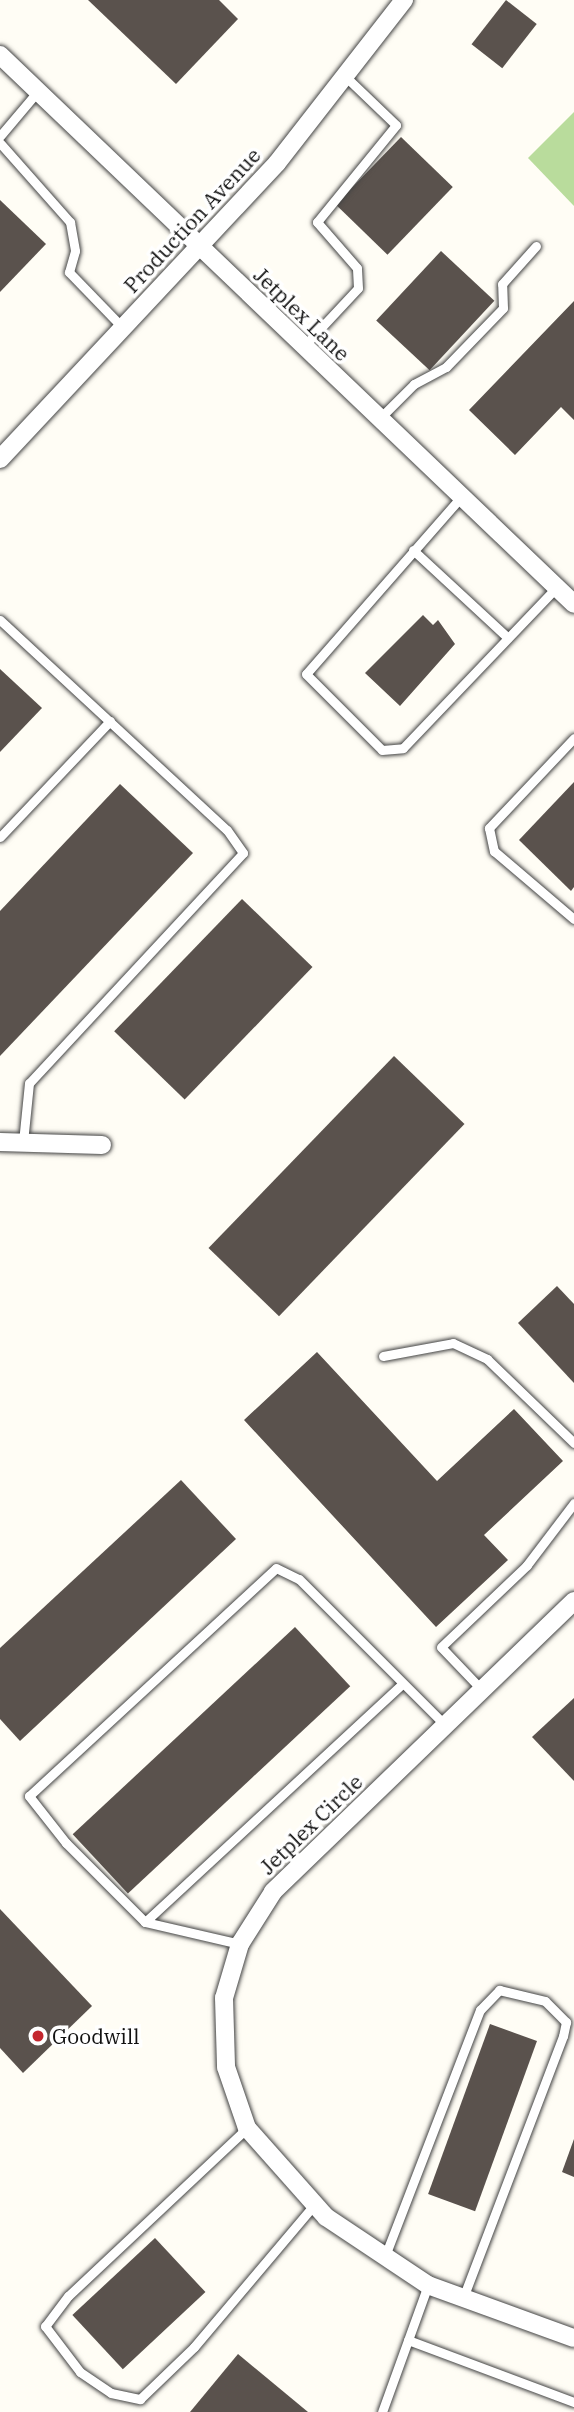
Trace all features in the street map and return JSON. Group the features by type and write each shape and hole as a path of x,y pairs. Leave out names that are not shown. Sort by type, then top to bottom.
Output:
{"street":[{"name":"Production Avenue","path":"0,459 200,246 346,77 404,0"},
{"name":"Jetplex Lane","path":"0,55 574,604"},
{"path":"0,1142 102,1145"},
{"name":"Jetplex Circle","path":"574,1601 273,1892 240,1944 224,1998 226,2067 247,2128 315,2204 428,2285 574,2339"}],"lane":[{"path":"304,346 358,288 357,268 317,222 396,125 346,77"},
{"path":"0,136 38,92"},
{"path":"0,143 71,222 75,251 69,272 123,328"},
{"path":"379,419 414,384 446,367 503,309 502,284 536,246"},
{"path":"461,497 306,674 382,750 403,748 556,588"},
{"path":"413,550 508,638"},
{"path":"0,620 227,830 243,853 29,1083 23,1142"},
{"path":"0,837 110,721"},
{"path":"574,738 489,828 494,851 574,919"},
{"path":"383,1356 453,1343 487,1359 574,1443"},
{"path":"482,1690 441,1647 527,1565 574,1503"},
{"path":"240,1944 145,1922 66,1843 29,1796 276,1567 299,1580 445,1726"},
{"path":"145,1922 402,1684"},
{"path":"384,2256 480,2010 499,1990 545,2001 566,2022 563,2036 463,2298"},
{"path":"247,2128 68,2296 45,2326 80,2372 111,2393 140,2399 194,2347 315,2204"},
{"path":"383,2412 428,2285"},
{"path":"408,2340 574,2402"}],"green space":[{"path":"574,112 574,206 528,158"}],"building":[{"path":"88,0 219,0 238,19 176,84"},
{"path":"506,0 537,24 502,68 472,44"},
{"path":"401,137 453,187 387,255 336,205"},
{"path":"0,200 46,244 0,292"},
{"path":"441,251 494,301 430,370 376,320"},
{"path":"574,301 574,420 561,407 515,455 469,410"},
{"path":"423,615 433,625 438,620 455,644 400,706 365,673"},
{"path":"0,669 42,708 0,752"},
{"path":"574,782 574,887 571,891 519,840"},
{"path":"120,784 193,853 0,1056 0,911"},
{"path":"242,899 312,967 185,1099 114,1031"},
{"path":"394,1056 464,1124 279,1316 209,1248"},
{"path":"557,1286 574,1304 574,1383 518,1323"},
{"path":"317,1352 437,1481 514,1409 563,1461 484,1535 508,1560 436,1627 244,1420"},
{"path":"181,1480 236,1539 20,1741 0,1719 0,1648"},
{"path":"295,1627 350,1686 128,1894 73,1834"},
{"path":"574,1698 574,1781 532,1737"},
{"path":"0,1909 92,2006 23,2073 0,2048"},
{"path":"490,2024 537,2041 475,2211 428,2194"},
{"path":"574,2139 574,2177 562,2172"},
{"path":"155,2238 205,2292 123,2369 72,2315"},
{"path":"238,2354 308,2412 190,2412"}],"place":[{"name":"Goodwill","path":"38,2036"}]}
